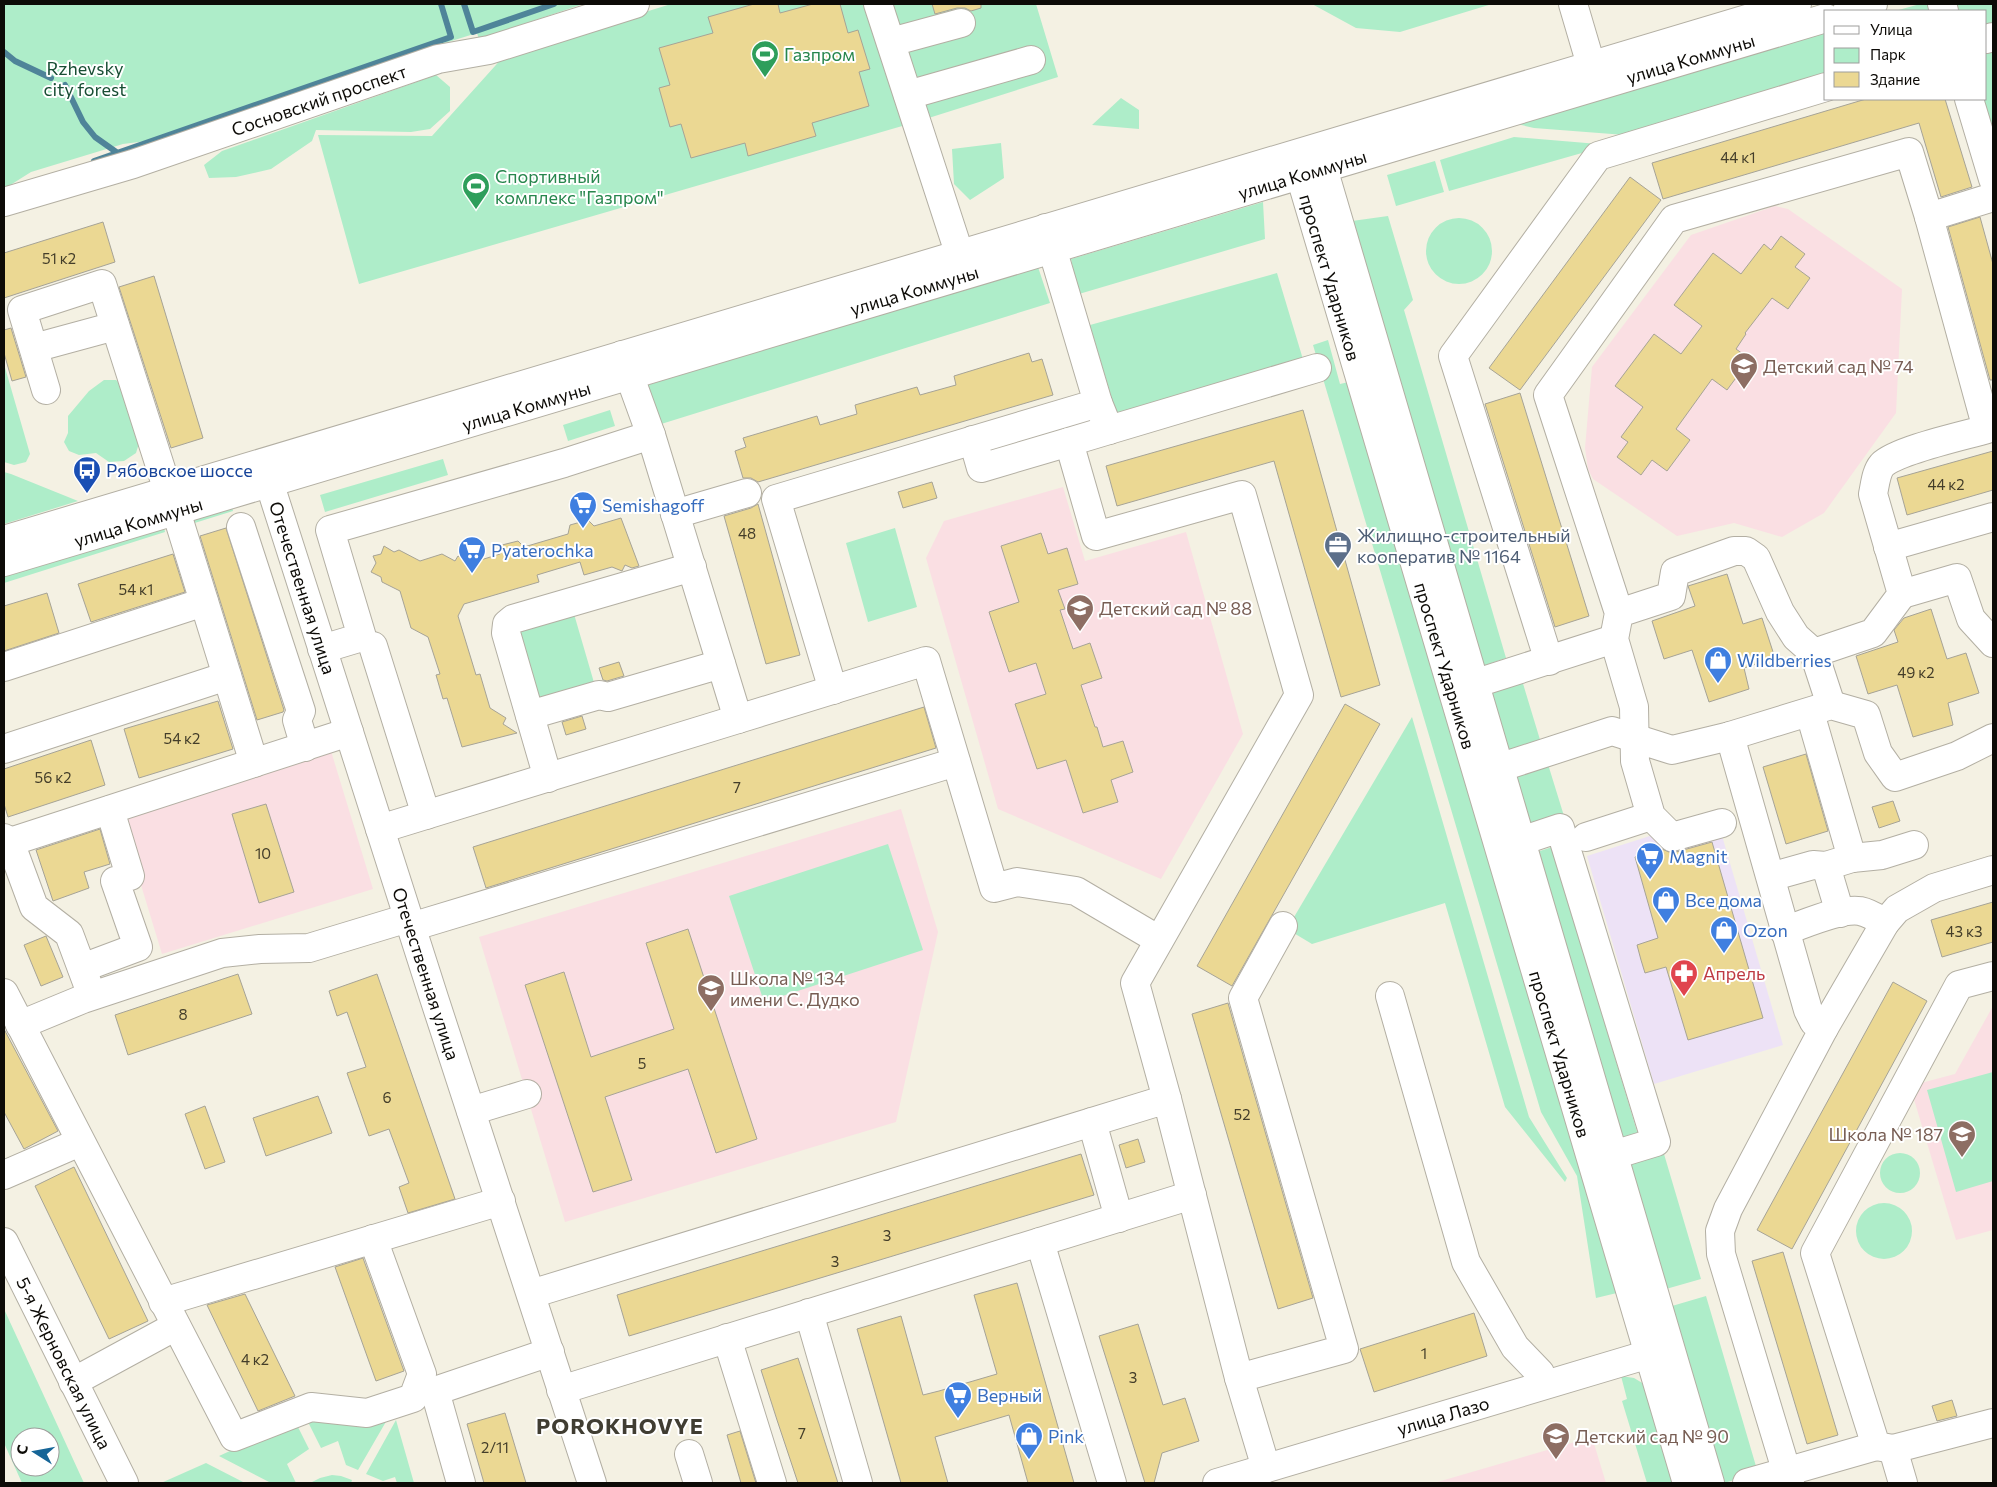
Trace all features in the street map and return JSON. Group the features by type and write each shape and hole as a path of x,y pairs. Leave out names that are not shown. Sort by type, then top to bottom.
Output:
{"street":[{"name":"Сосновский проспект","path":"4,202 133,164 438,59 489,50 635,4"},
{"path":"878,4 962,264"},
{"path":"1573,4 1591,65"},
{"name":"улица Коммуны","path":"1309,164 1591,65 1796,4"},
{"path":"1851,10 1873,4"},
{"name":"улица Коммуны","path":"4,562 172,501 1049,238 1824,19"},
{"path":"891,42 961,23"},
{"path":"908,95 1031,60"},
{"path":"1548,661 1453,356 1598,156 1824,88"},
{"path":"1969,100 1993,179"},
{"path":"1722,823 1672,837 1651,816 1635,761 1634,707 1616,626 1548,395 1674,219 1909,152 1929,217 1987,429 1897,455 1880,467 1873,494 1902,594"},
{"name":"проспект Ударников","path":"1309,164 1659,1350 1687,1483"},
{"path":"1929,217 1993,198"},
{"path":"1049,238 1098,403 1109,430"},
{"path":"46,390 22,310 102,284 228,676 254,763"},
{"path":"34,348 115,326"},
{"path":"625,366 651,435 738,719"},
{"path":"973,440 981,468 1317,368"},
{"path":"676,514 973,440 1098,403"},
{"path":"322,649 362,637 330,530 564,463 651,435"},
{"path":"1069,442 1096,536 1242,495 1299,695 1135,983 1240,1378 1266,1468"},
{"name":"Отечественная улица","path":"266,473 592,1483"},
{"path":"759,494 833,690"},
{"name":"улица Коммуны","path":"4,540 172,501"},
{"path":"1888,547 1993,516"},
{"path":"241,527 301,711 297,720 305,747"},
{"path":"1464,688 1548,661 1671,596 1675,572 1734,551 1746,551 1756,558 1780,612 1796,637 1814,653 1820,709 1852,858"},
{"path":"548,778 506,634 506,624 513,619 692,567"},
{"path":"1814,653 1872,633 1902,594 1957,578 1971,619 1993,644"},
{"path":"4,667 204,602"},
{"path":"373,646 426,815"},
{"path":"380,829 926,662 994,888 1017,882 1076,891 1160,940"},
{"path":"530,715 599,695 608,697 722,664"},
{"path":"4,749 228,676"},
{"path":"1488,771 1612,731 1672,750 1730,736 1820,709 1866,715 1878,753 1895,777 1957,756 1993,738"},
{"path":"93,996 69,934 34,908 7,840 212,782 254,763 349,732"},
{"path":"1730,736 1808,1010 1814,1022 1824,1028"},
{"path":"20,1025 93,996 222,953 260,949 309,948 410,922 956,762"},
{"path":"82,968 138,947 115,881 130,876 110,810"},
{"path":"1586,837 1651,816"},
{"path":"1510,844 1560,828 1656,1142 1603,1158"},
{"path":"1777,875 1813,865 1826,866 1852,858 1882,855 1914,845"},
{"path":"1826,866 1840,913"},
{"path":"1788,1477 1721,1254 1720,1231 1728,1209 1824,1028 1885,923 1897,909 1934,888 1993,870"},
{"path":"1784,931 1840,913 1859,911 1873,915 1885,923"},
{"path":"1240,1378 1344,1349 1243,998 1283,926"},
{"path":"1903,1483 1884,1448 1815,1253 1959,986 1993,976"},
{"path":"4,993 234,1437 311,1407 367,1413 413,1398 422,1374 374,1239"},
{"path":"1390,996 1466,1262 1516,1348 1540,1373 1544,1384"},
{"path":"472,1111 527,1094"},
{"path":"531,1294 1166,1099"},
{"path":"1092,1122 1119,1218"},
{"path":"4,1175 80,1142"},
{"path":"561,1390 1192,1195"},
{"path":"163,1302 501,1202"},
{"name":"5-я Жерновская улица","path":"4,1242 124,1483"},
{"path":"1040,1242 1112,1483"},
{"path":"809,1313 858,1483"},
{"path":"73,1382 176,1326"},
{"path":"727,1338 772,1483"},
{"name":"проспект Ударников","path":"1659,1350 1710,1483"},
{"name":"улица Лазо","path":"1217,1483 1659,1350"},
{"path":"461,1483 435,1391 550,1352"},
{"path":"1747,1483 1788,1477 1884,1448 1993,1423"},
{"path":"689,1454 698,1483"}],"shaded area":[{"name":"Детский сад № 74","path":"1775,206 1788,209 1902,289 1896,413 1824,513 1782,537 1734,523 1677,536 1593,479 1588,469 1585,448 1592,367 1691,235"},
{"name":"Детский сад № 88","path":"1063,487 1085,561 1186,532 1243,734 1161,879 998,809 926,558 944,521"},
{"path":"331,751 373,889 162,954 120,816"},
{"name":"Школа № 134 имени С. Дудко","path":"901,809 938,932 896,1122 565,1222 479,937"},
{"path":"1716,815 1783,1045 1654,1084 1587,856"},
{"name":"Школа № 187","path":"1993,1006 1993,1230 1956,1240 1910,1086 1955,1074"},
{"name":"Детский сад № 90","path":"1592,1437 1606,1483 1434,1483"}],"green space":[{"name":"Rzhevsky city forest","path":"4,4 583,4 479,39 477,33 445,43 420,62 193,135 123,144 31,172 4,189"},
{"name":"Cпортивный комплекс \"Газпром\"","path":"671,4 1036,4 1058,77 916,122 359,284 318,135 432,136 504,56"},
{"path":"1312,4 1492,4 1400,32 1356,28"},
{"path":"1920,4 1934,4 1936,10 1899,10"},
{"path":"1953,4 1993,4 1993,29 1987,32 1987,10 1955,10"},
{"path":"1824,33 1824,80 1638,136 1534,128 1517,124"},
{"path":"1993,44 1993,144 1980,100 1987,100 1987,46"},
{"path":"436,75 450,87 450,111 430,129 411,132 316,130 312,141 271,169 236,177 209,178 204,165 222,151"},
{"path":"1121,98 1139,110 1139,129 1092,125"},
{"path":"1514,137 1610,145 1449,191 1440,160"},
{"path":"1001,143 1004,178 970,200 954,184 952,149"},
{"path":"1435,161 1444,192 1396,206 1387,175"},
{"path":"1263,202 1265,239 1079,294 1071,259"},
{"path":"1388,216 1413,300 1404,310 1506,658 1483,666 1352,221"},
{"path":"1459,218 1472,221 1482,228 1489,238 1492,251 1489,264 1482,274 1472,281 1459,284 1446,281 1436,274 1429,264 1426,251 1429,238 1436,228 1446,221"},
{"path":"1038,267 1050,303 658,425 644,386"},
{"path":"1277,273 1305,366 1120,426 1090,325"},
{"path":"1328,340 1340,384 1353,381 1621,1292 1596,1298 1577,1176 1541,1112 1313,345"},
{"path":"4,364 30,454 26,462 14,465 4,462"},
{"path":"104,380 116,380 127,389 140,440 136,453 124,461 109,462 96,453 79,455 69,451 64,442 68,433 68,416 89,391"},
{"path":"610,410 615,426 568,441 563,425"},
{"path":"443,459 448,475 325,512 320,495"},
{"path":"4,472 11,474 78,501 4,524"},
{"path":"231,502 233,511 185,526 183,517"},
{"path":"163,523 165,532 4,583 4,573"},
{"path":"895,528 917,607 868,622 846,543"},
{"path":"574,614 595,686 539,702 519,631"},
{"path":"1521,677 1541,743 1509,753 1489,687"},
{"path":"1412,717 1529,1117 1567,1178 1565,1182 1505,1107 1445,903 1312,944 1287,929"},
{"path":"1547,761 1564,816 1529,825 1514,773"},
{"path":"888,844 923,950 764,1002 729,896"},
{"path":"1552,847 1638,1135 1623,1139 1537,852"},
{"path":"1993,1072 1993,1181 1956,1192 1927,1090"},
{"path":"1900,1153 1914,1159 1920,1173 1914,1187 1900,1193 1886,1187 1880,1173 1886,1159"},
{"path":"1664,1154 1701,1279 1666,1289 1629,1164"},
{"path":"1878,1203 1890,1203 1904,1211 1912,1225 1910,1242 1904,1251 1890,1259 1878,1259 1868,1254 1861,1247 1856,1237 1856,1225 1861,1215 1868,1208"},
{"path":"1706,1296 1758,1473 1724,1483 1672,1306"},
{"path":"4,1309 58,1427 10,1427 10,1456 4,1443"},
{"path":"1621,1376 1634,1378 1644,1384 1677,1483 1647,1483 1622,1401 1627,1399"},
{"path":"391,1413 358,1470 346,1465 338,1441 321,1448 304,1414"},
{"path":"396,1420 414,1483 397,1483 395,1477 383,1481 366,1474"},
{"path":"295,1421 309,1449 287,1464 296,1483 271,1483 219,1456"},
{"path":"60,1431 84,1483 22,1483 19,1477 60,1477"},
{"path":"206,1463 245,1483 161,1483"},
{"path":"332,1475 352,1480 351,1483 310,1483 320,1478"}],"building":[{"name":"Газпром","path":"754,4 778,4 780,13 813,4 840,4 848,33 858,30 870,69 859,72 869,106 812,123 816,136 748,156 745,143 691,158 681,124 670,127 659,88 670,85 659,48 713,33 708,17"},
{"path":"932,4 981,4 981,8 971,11 965,8 957,8 935,14"},
{"path":"1863,100 1945,100 1972,187 1941,197 1919,123 1663,199 1652,163"},
{"path":"1630,177 1661,200 1520,390 1489,368"},
{"path":"1980,217 1993,264 1993,380 1990,380 1948,227"},
{"path":"103,222 115,262 4,298 4,253"},
{"path":"1781,236 1805,254 1795,267 1810,278 1788,309 1772,298 1745,333 1736,349 1750,359 1727,390 1712,379 1676,429 1690,440 1667,471 1652,460 1641,475 1617,457 1628,442 1621,437 1643,407 1615,386 1654,334 1681,354 1702,326 1674,305 1713,253 1741,274 1764,244 1771,250"},
{"path":"154,276 203,438 171,448 119,287"},
{"path":"11,328 26,377 12,381 4,353 4,330"},
{"path":"1029,353 1032,362 1042,359 1053,395 758,482 751,478 743,478 735,451 746,447 743,438 817,416 820,425 857,414 855,405 917,387 920,395 956,385 954,376"},
{"path":"1520,393 1589,616 1555,627 1485,404"},
{"path":"1303,410 1380,685 1341,697 1274,461 1117,506 1106,466"},
{"path":"1993,451 1993,490 1907,515 1897,478"},
{"path":"932,482 937,498 903,508 898,492"},
{"path":"758,504 800,655 766,664 724,516"},
{"path":"621,518 639,566 632,568 625,565 622,571 612,567 584,575 580,562 537,575 539,582 464,604 458,616 476,675 480,674 490,708 506,718 503,724 517,733 462,747 447,698 443,699 436,675 440,674 428,637 411,628 400,591 382,582 381,577 371,572 376,563 373,556 381,554 384,546 394,552 399,550 420,561 442,554 455,561 458,556 471,563 500,554 502,545 518,541 524,547 568,534 570,525 588,520 594,526"},
{"path":"226,528 284,710 283,712 257,720 200,536"},
{"path":"1041,533 1048,554 1067,548 1078,584 1058,590 1065,609 1060,610 1073,649 1090,643 1102,678 1081,685 1095,727 1097,727 1103,747 1123,741 1133,772 1111,780 1118,802 1083,813 1066,760 1037,769 1015,704 1046,694 1036,663 1009,672 989,612 1019,602 1001,546"},
{"path":"173,554 185,592 91,622 78,584"},
{"path":"1727,574 1743,624 1762,618 1775,658 1744,668 1749,689 1709,702 1692,650 1664,659 1652,621 1695,606 1688,586"},
{"path":"47,593 59,633 4,651 4,606"},
{"path":"1931,609 1947,659 1966,653 1979,693 1948,703 1953,725 1913,737 1897,685 1868,694 1856,656 1898,642 1894,630 1904,618"},
{"path":"619,662 624,676 607,681 603,680 599,668"},
{"path":"218,701 233,749 139,778 124,729"},
{"path":"1345,704 1380,724 1232,986 1197,966"},
{"path":"924,707 936,748 486,888 473,847"},
{"path":"582,716 586,729 566,735 562,722"},
{"path":"91,740 105,785 8,817 4,804 4,769"},
{"path":"1806,754 1828,831 1786,844 1763,767"},
{"path":"1893,801 1900,821 1879,828 1872,807"},
{"path":"266,804 294,892 259,903 232,814"},
{"path":"100,829 110,864 84,872 89,888 53,901 36,850"},
{"path":"1712,842 1763,1018 1688,1040 1666,967 1645,973 1641,960 1637,945 1658,938 1635,857 1662,849 1676,852"},
{"path":"1993,902 1993,942 1942,957 1931,920"},
{"path":"688,929 757,1139 716,1153 688,1069 605,1097 632,1180 593,1192 525,985 564,972 591,1057 674,1029 646,943"},
{"path":"46,936 63,977 41,986 24,945"},
{"path":"238,974 252,1014 128,1055 115,1015"},
{"path":"377,974 455,1199 408,1213 399,1187 409,1183 389,1129 369,1136 347,1073 366,1067 347,1012 337,1016 329,991"},
{"path":"1893,982 1927,1001 1792,1249 1757,1230"},
{"path":"1228,1003 1313,1298 1278,1309 1192,1014"},
{"path":"4,1029 58,1131 24,1149 4,1112"},
{"path":"318,1096 332,1133 266,1156 253,1118"},
{"path":"205,1106 225,1162 205,1169 185,1114"},
{"path":"1138,1139 1145,1162 1126,1168 1119,1145"},
{"path":"1081,1154 1094,1195 629,1336 617,1295"},
{"path":"74,1167 148,1321 109,1339 35,1186"},
{"path":"1783,1252 1838,1435 1807,1444 1752,1261"},
{"path":"363,1258 404,1371 376,1381 335,1267"},
{"path":"1017,1283 1074,1483 1028,1483 1009,1415 935,1437 948,1483 901,1483 857,1329 901,1316 923,1395 939,1391 997,1374 974,1295"},
{"path":"245,1294 295,1396 258,1411 207,1305"},
{"path":"1474,1313 1487,1356 1374,1392 1360,1349"},
{"path":"1138,1324 1163,1405 1185,1398 1199,1441 1162,1453 1154,1483 1145,1483 1099,1336"},
{"path":"798,1358 838,1483 798,1483 761,1370"},
{"path":"1952,1400 1957,1416 1937,1421 1932,1406"},
{"path":"505,1413 526,1483 484,1483 467,1424"},
{"path":"740,1431 756,1483 741,1483 727,1435"}],"waterway":[{"path":"94,161 451,37 441,4"},
{"path":"464,4 473,32 554,4"},
{"path":"4,52 15,61 51,78"},
{"path":"65,85 83,122 95,137 119,154"}],"place":[{"name":"Газпром","path":"765,78"},
{"name":"Cпортивный комплекс \"Газпром\"","path":"476,210"},
{"name":"Детский сад № 74","path":"1744,390"},
{"name":"Рябовское шоссе","path":"87,494"},
{"name":"Semishagoff","path":"583,529"},
{"name":"Жилищно-строительный кооператив № 1164","path":"1338,569"},
{"name":"Pyaterochka","path":"472,574"},
{"name":"Детский сад № 88","path":"1080,632"},
{"name":"Wildberries","path":"1718,684"},
{"name":"Magnit","path":"1650,880"},
{"name":"Все дома","path":"1666,924"},
{"name":"Ozon","path":"1724,954"},
{"name":"Апрель","path":"1684,997"},
{"name":"Школа № 134 имени С. Дудко","path":"711,1012"},
{"name":"Школа № 187","path":"1962,1158"},
{"name":"Верный","path":"958,1419"},
{"name":"Pink","path":"1029,1460"},
{"name":"Детский сад № 90","path":"1556,1460"}],"district":[{"name":"POROKHOVYE","path":"620,1425"}]}
